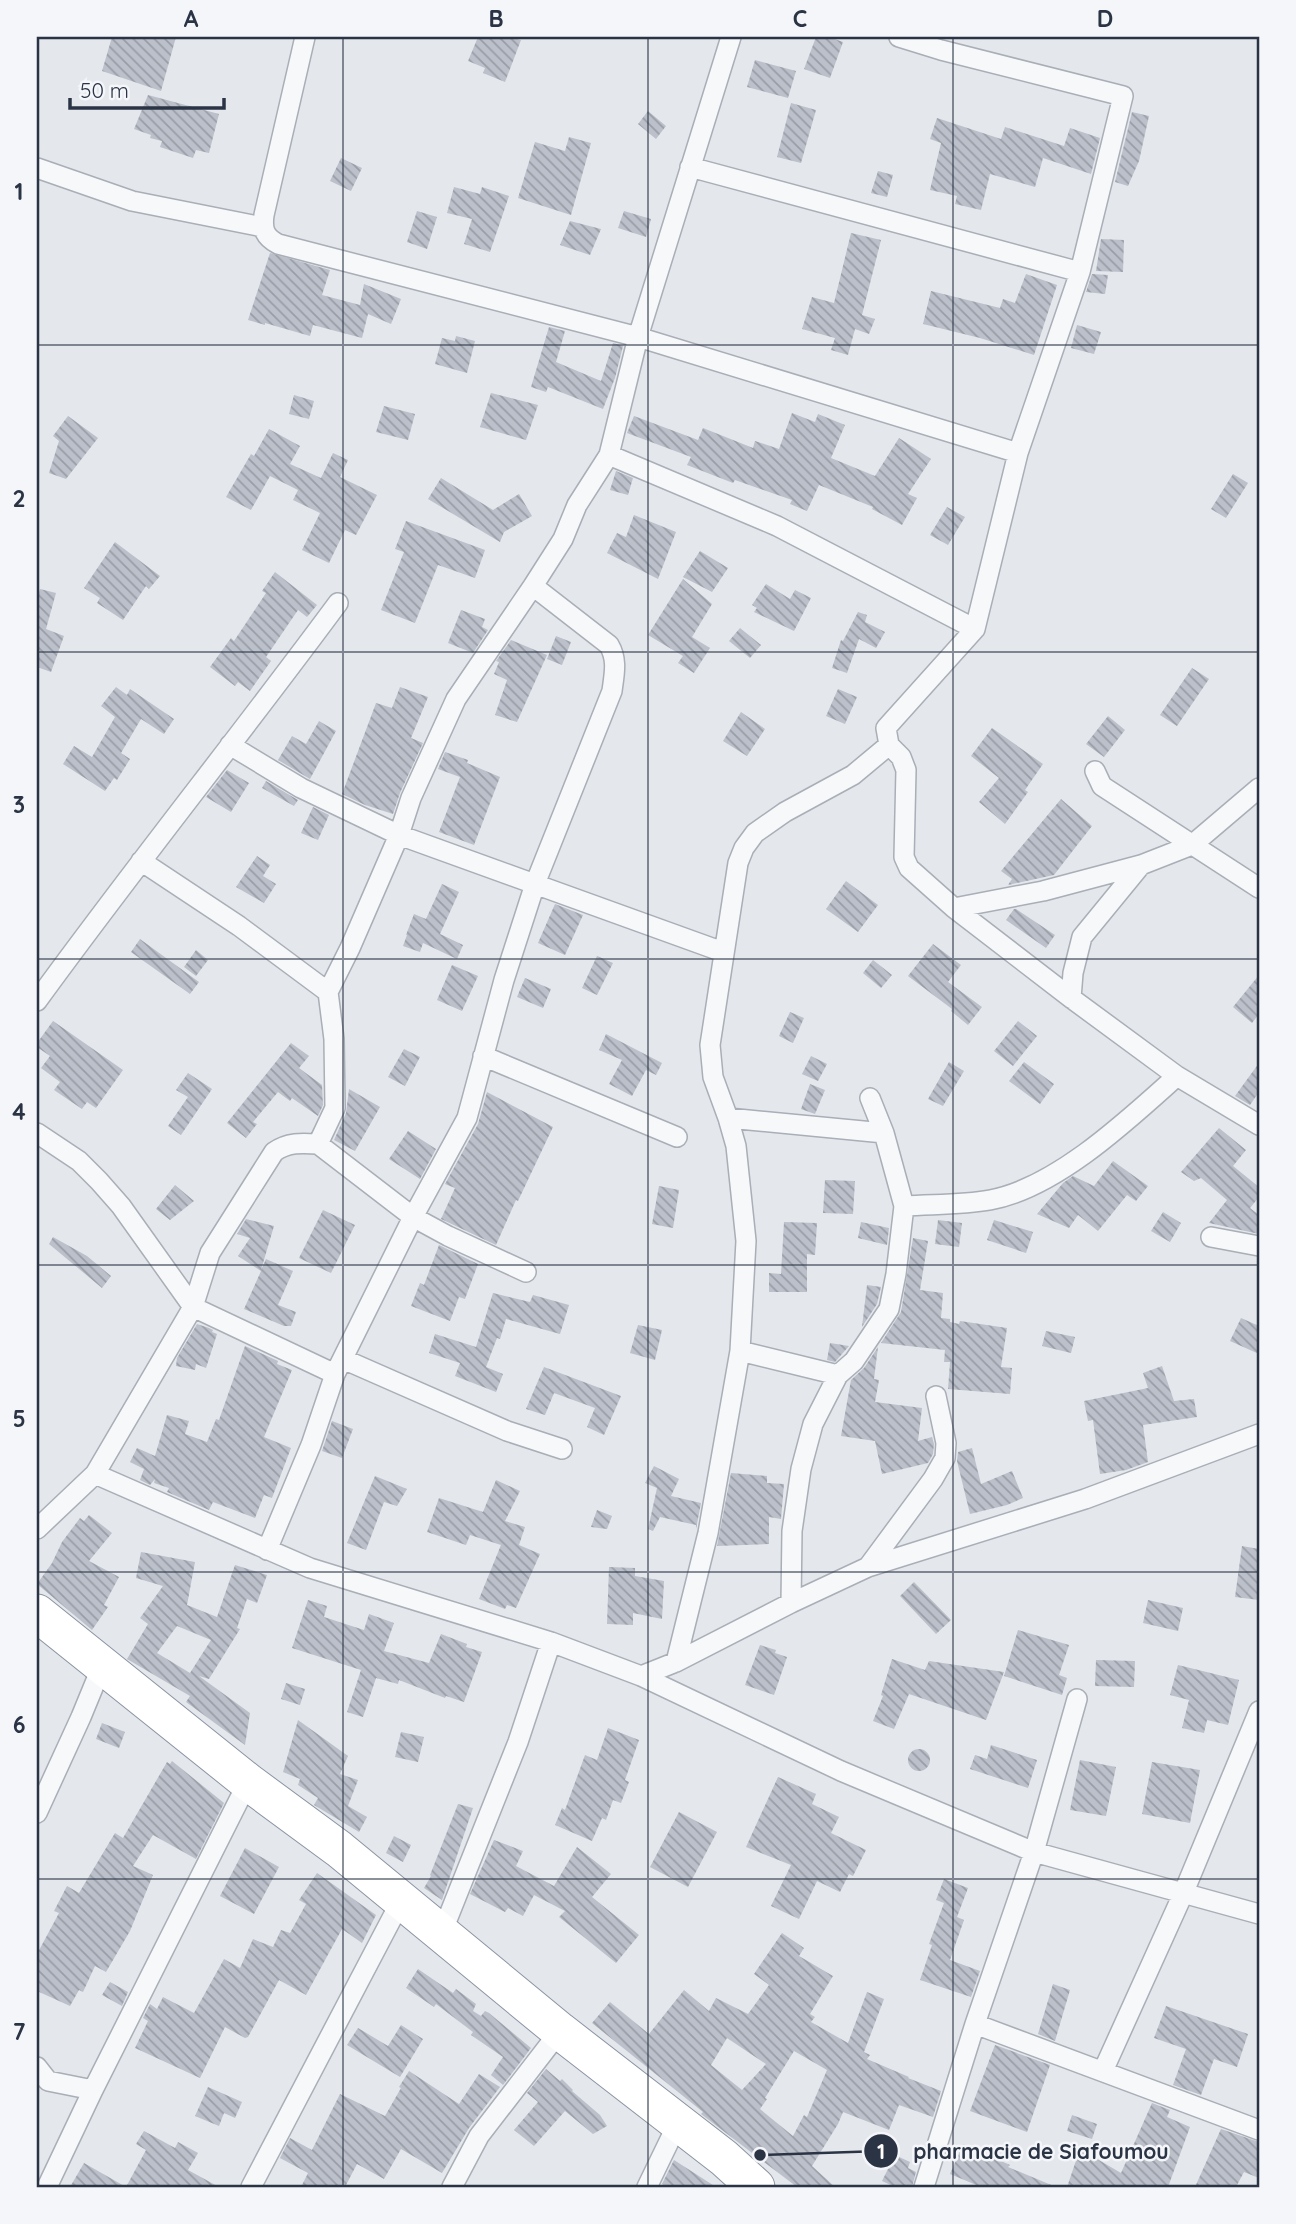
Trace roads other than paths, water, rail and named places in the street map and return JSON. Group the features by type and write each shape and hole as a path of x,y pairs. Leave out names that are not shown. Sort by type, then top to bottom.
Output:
{"highway":[{"path":"37,1613 248,1782 339,1849 441,1935 724,2158 756,2187"}],"street":[{"path":"305,37 263,227 268,239 278,244 638,337 1018,453"},
{"path":"318,1144 335,1108 334,1039 328,992 400,835 411,798 456,699 563,540 577,505 609,455 638,337 731,37"},
{"path":"899,37 1123,96 1080,272 1018,453 975,629 886,728 889,745 901,757 906,770 904,857 909,868 954,908 1071,998 1177,1076 1259,1125"},
{"path":"690,167 1080,272"},
{"path":"37,168 132,201 263,227"},
{"path":"609,455 778,526 975,629"},
{"path":"267,1550 311,1445 339,1367 413,1217 467,1118 504,980 535,884 612,691 615,662 609,645 533,586"},
{"path":"37,1001 141,860 338,603"},
{"path":"676,1662 708,1533 740,1351 746,1241 736,1146 729,1118 712,1077 709,1045 738,863 744,848 755,833 785,812 853,775 889,745"},
{"path":"230,746 301,788 400,835 723,951"},
{"path":"1095,771 1102,786 1259,888"},
{"path":"954,908 1043,891 1140,865 1192,845 1259,788"},
{"path":"141,860 239,926 328,992"},
{"path":"1071,998 1073,973 1082,937 1140,865"},
{"path":"483,1056 677,1137"},
{"path":"904,1206 990,1200 1043,1181 1119,1128 1177,1076"},
{"path":"791,1604 792,1531 801,1469 813,1424 838,1375 854,1361 889,1309 897,1274 904,1206 884,1133 870,1098"},
{"path":"729,1118 884,1133"},
{"path":"37,1133 79,1161 99,1181 121,1206 193,1307 339,1367 562,1449"},
{"path":"37,1529 95,1474 193,1307 210,1252 274,1152 282,1146 294,1143 318,1144 413,1217 447,1236 526,1272"},
{"path":"1211,1237 1259,1246"},
{"path":"740,1351 838,1375"},
{"path":"868,1567 933,1479 945,1458 946,1443 936,1396"},
{"path":"641,1676 676,1662 868,1567 1085,1499 1259,1434"},
{"path":"95,1474 267,1550 354,1583 551,1643 641,1676 841,1770 1034,1852 1259,1914"},
{"path":"441,1935 519,1742 551,1643"},
{"path":"37,1813 102,1666"},
{"path":"923,2187 1034,1852 1077,1699"},
{"path":"1103,2071 1183,1894 1259,1711"},
{"path":"47,2187 248,1782"},
{"path":"251,2187 401,1900"},
{"path":"975,2024 1259,2130"},
{"path":"453,2187 479,2136 560,2031"},
{"path":"37,2067 48,2081 93,2090"},
{"path":"647,2187 678,2123"}],"place":[{"name":"pharmacie de Siafoumou","path":"760,2155"}]}
